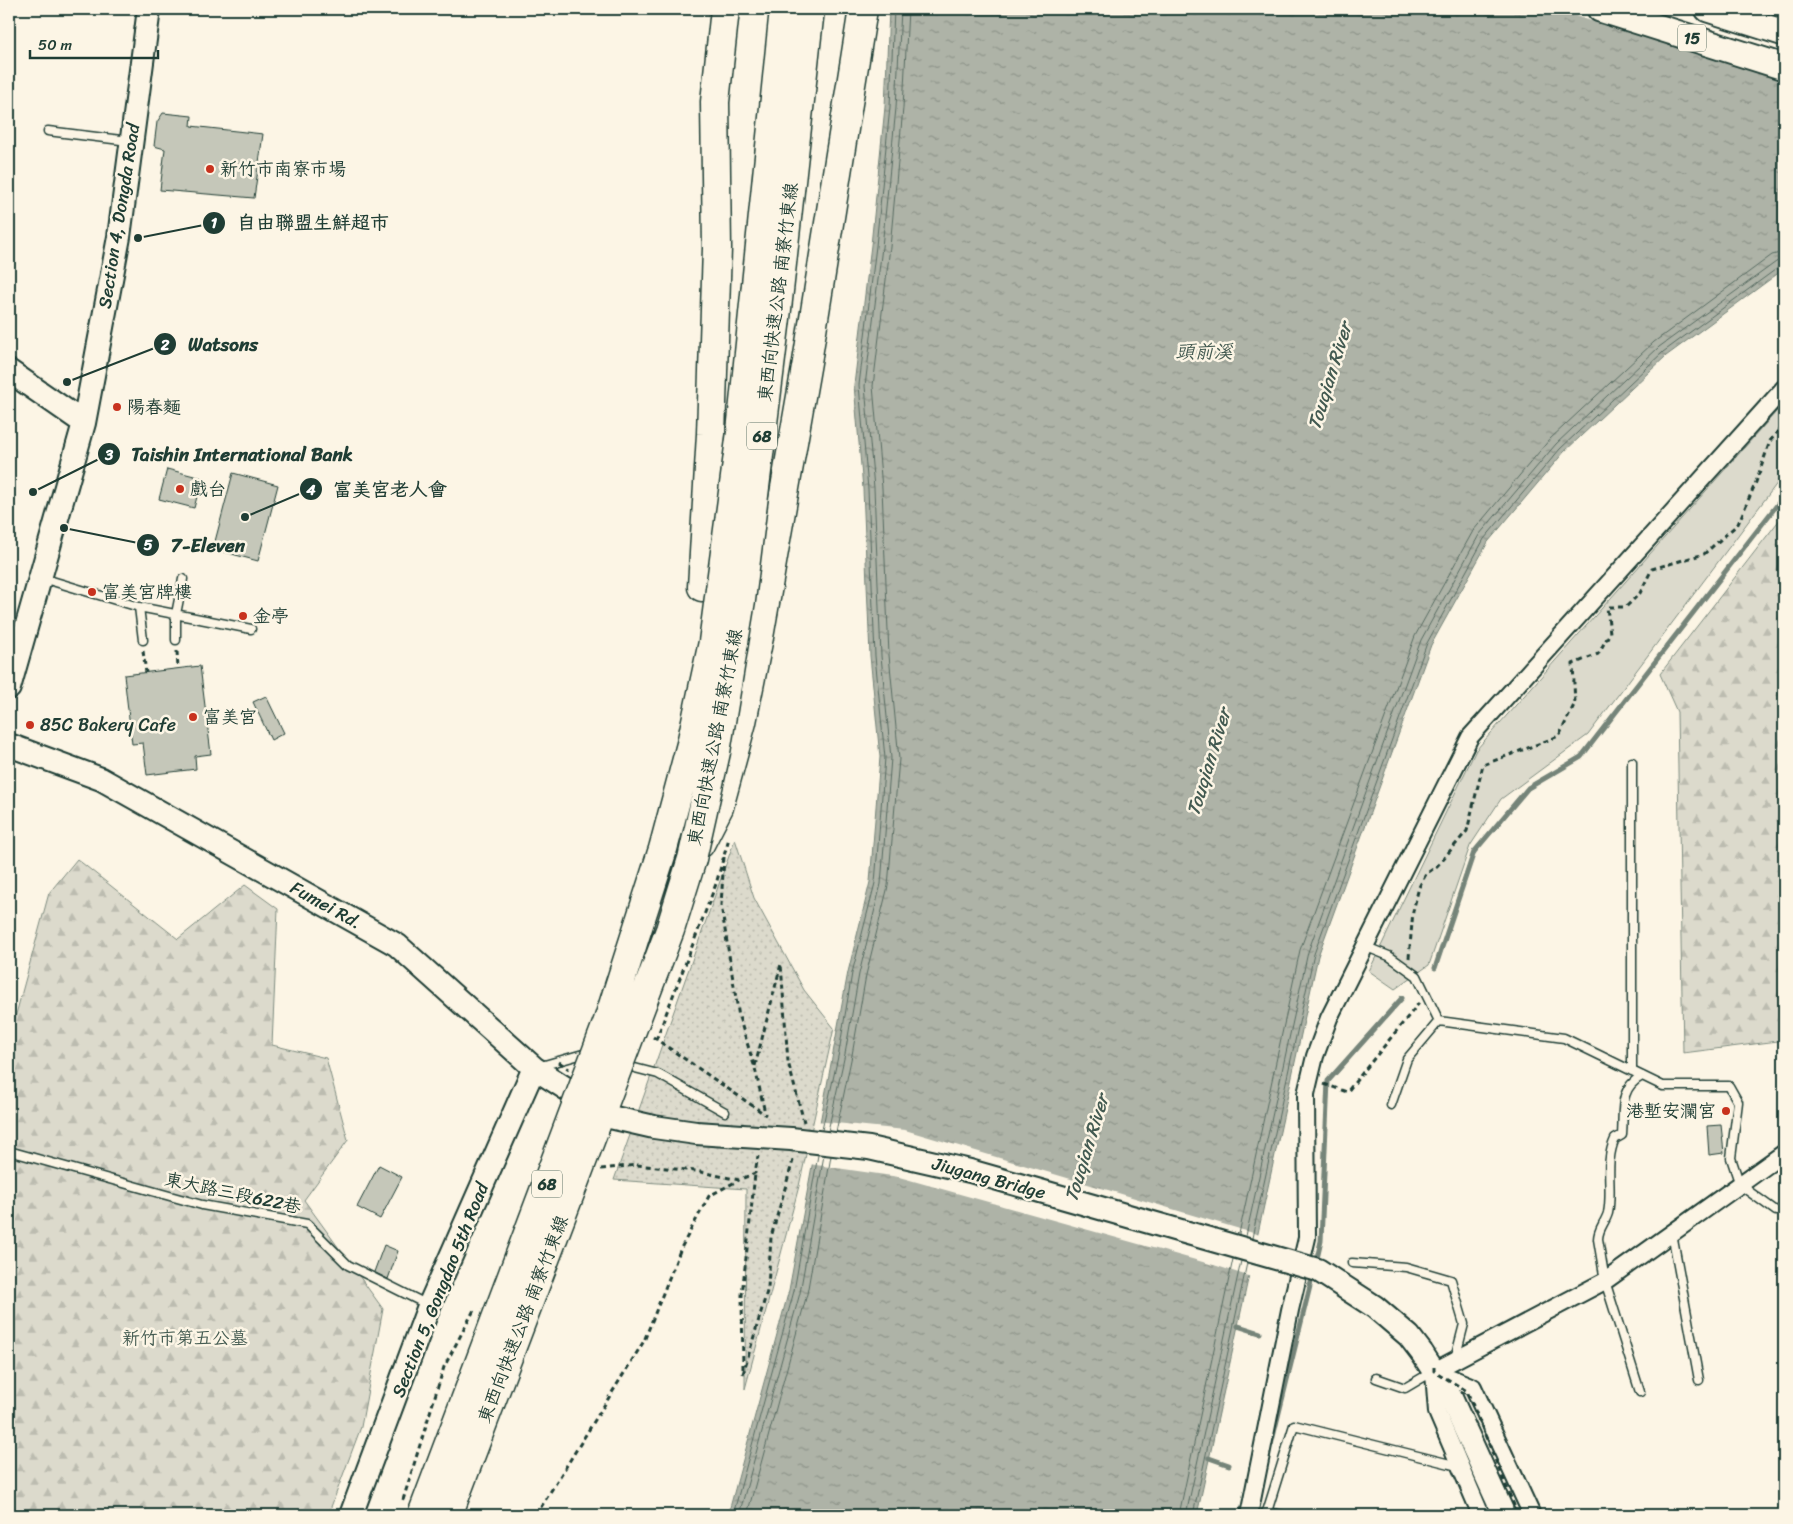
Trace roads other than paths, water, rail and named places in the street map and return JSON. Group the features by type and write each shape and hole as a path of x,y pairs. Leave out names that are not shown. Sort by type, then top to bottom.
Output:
{"highway":[{"path":"664,849 689,704 702,587 711,434 718,248 715,102 725,9"},
{"name":"東西向快速公路 南寮竹東線","path":"422,1515 608,1021 664,849 691,744 713,642 741,432 784,9"},
{"name":"東西向快速公路 南寮竹東線","path":"448,1515 606,1114 670,930 692,859 716,752 741,600 776,318 810,9"},
{"path":"692,859 719,807 742,722 807,362 863,9"}],"main road":[{"name":"Section 4, Dongda Road","path":"9,688 17,631 40,578 84,423 119,238 150,9"},
{"name":"15","path":"1600,9 1784,66"},
{"name":"15","path":"1708,9 1784,33"},
{"path":"9,371 84,423"},
{"name":"Fumei Rd.","path":"9,745 101,779 397,945 534,1068 606,1114"},
{"name":"Section 5, Gongdao 5th Road","path":"351,1515 430,1306 534,1068"},
{"name":"Jiugang Bridge","path":"606,1114 654,1127 696,1133 791,1138 869,1148 970,1171 1318,1270 1375,1307 1409,1336 1451,1398 1504,1515"}],"street":[{"path":"1249,1515 1290,1310 1307,1238 1306,1094 1315,1056 1329,1018 1470,737 1602,602 1784,388"},
{"path":"1428,1362 1455,1361 1605,1281 1784,1153"},
{"path":"1428,1362 1437,1412 1458,1466 1481,1515"},
{"path":"1428,1362 1473,1387 1532,1515"}],"lane":[{"path":"48,131 131,142"},
{"path":"40,578 139,607 251,629"},
{"path":"176,640 176,614 183,579"},
{"path":"139,607 142,640"},
{"path":"1632,762 1632,1071"},
{"path":"1364,946 1389,956 1417,976 1439,1021"},
{"path":"1439,1021 1564,1038 1663,1086 1729,1086 1738,1102 1731,1158 1740,1185 1776,1211 1784,1211"},
{"path":"1391,1105 1407,1059 1439,1021"},
{"path":"534,1068 583,1054 602,1059"},
{"path":"611,1062 658,1074 725,1112"},
{"path":"1640,1392 1605,1281 1598,1232 1608,1210 1611,1153 1615,1139 1622,1135 1625,1090 1642,1076"},
{"name":"東大路三段622巷","path":"9,1152 202,1205 307,1224 348,1265 430,1306"},
{"path":"1672,1233 1699,1380"},
{"path":"1352,1263 1406,1267 1451,1280 1464,1324 1455,1361"},
{"path":"1376,1378 1405,1388 1428,1362"},
{"path":"1282,1515 1266,1514 1294,1424 1458,1466"}],"water":[{"name":"頭前溪","path":"889,9 1784,9 1784,269 1666,356 1564,452 1488,542 1431,645 1318,956 1197,1515 728,1515 789,1290 848,972 870,882 880,757 870,656 863,489 854,385 885,107"}],"waterway":[{"path":"1435,968 1474,852 1528,788 1581,757 1784,496"},
{"path":"1316,1263 1321,1241 1328,1081 1402,998"},
{"path":"1271,1445 1313,1274"},
{"path":"1238,1326 1260,1333"},
{"path":"1209,1458 1229,1465"}],"place":[{"name":"新竹市南寮市場","path":"210,169"},
{"name":"自由聯盟生鮮超市","path":"138,238"},
{"name":"Watsons","path":"67,382"},
{"name":"陽春麵","path":"117,407"},
{"name":"戲台","path":"180,489"},
{"name":"Taishin International Bank","path":"33,492"},
{"name":"富美宮老人會","path":"245,517"},
{"name":"7-Eleven","path":"64,528"},
{"name":"富美宮牌樓","path":"92,592"},
{"name":"金亭","path":"243,616"},
{"name":"富美宮","path":"193,717"},
{"name":"85C Bakery Cafe","path":"30,725"},
{"name":"港塹安瀾宮","path":"1726,1111"}],"water label":[{"name":"Touqian River","path":"1329,376"},
{"name":"Touqian River","path":"1208,762"},
{"name":"Touqian River","path":"1086,1148"}],"park label":[{"name":"新竹市第五公墓","path":"185,1338"}]}
